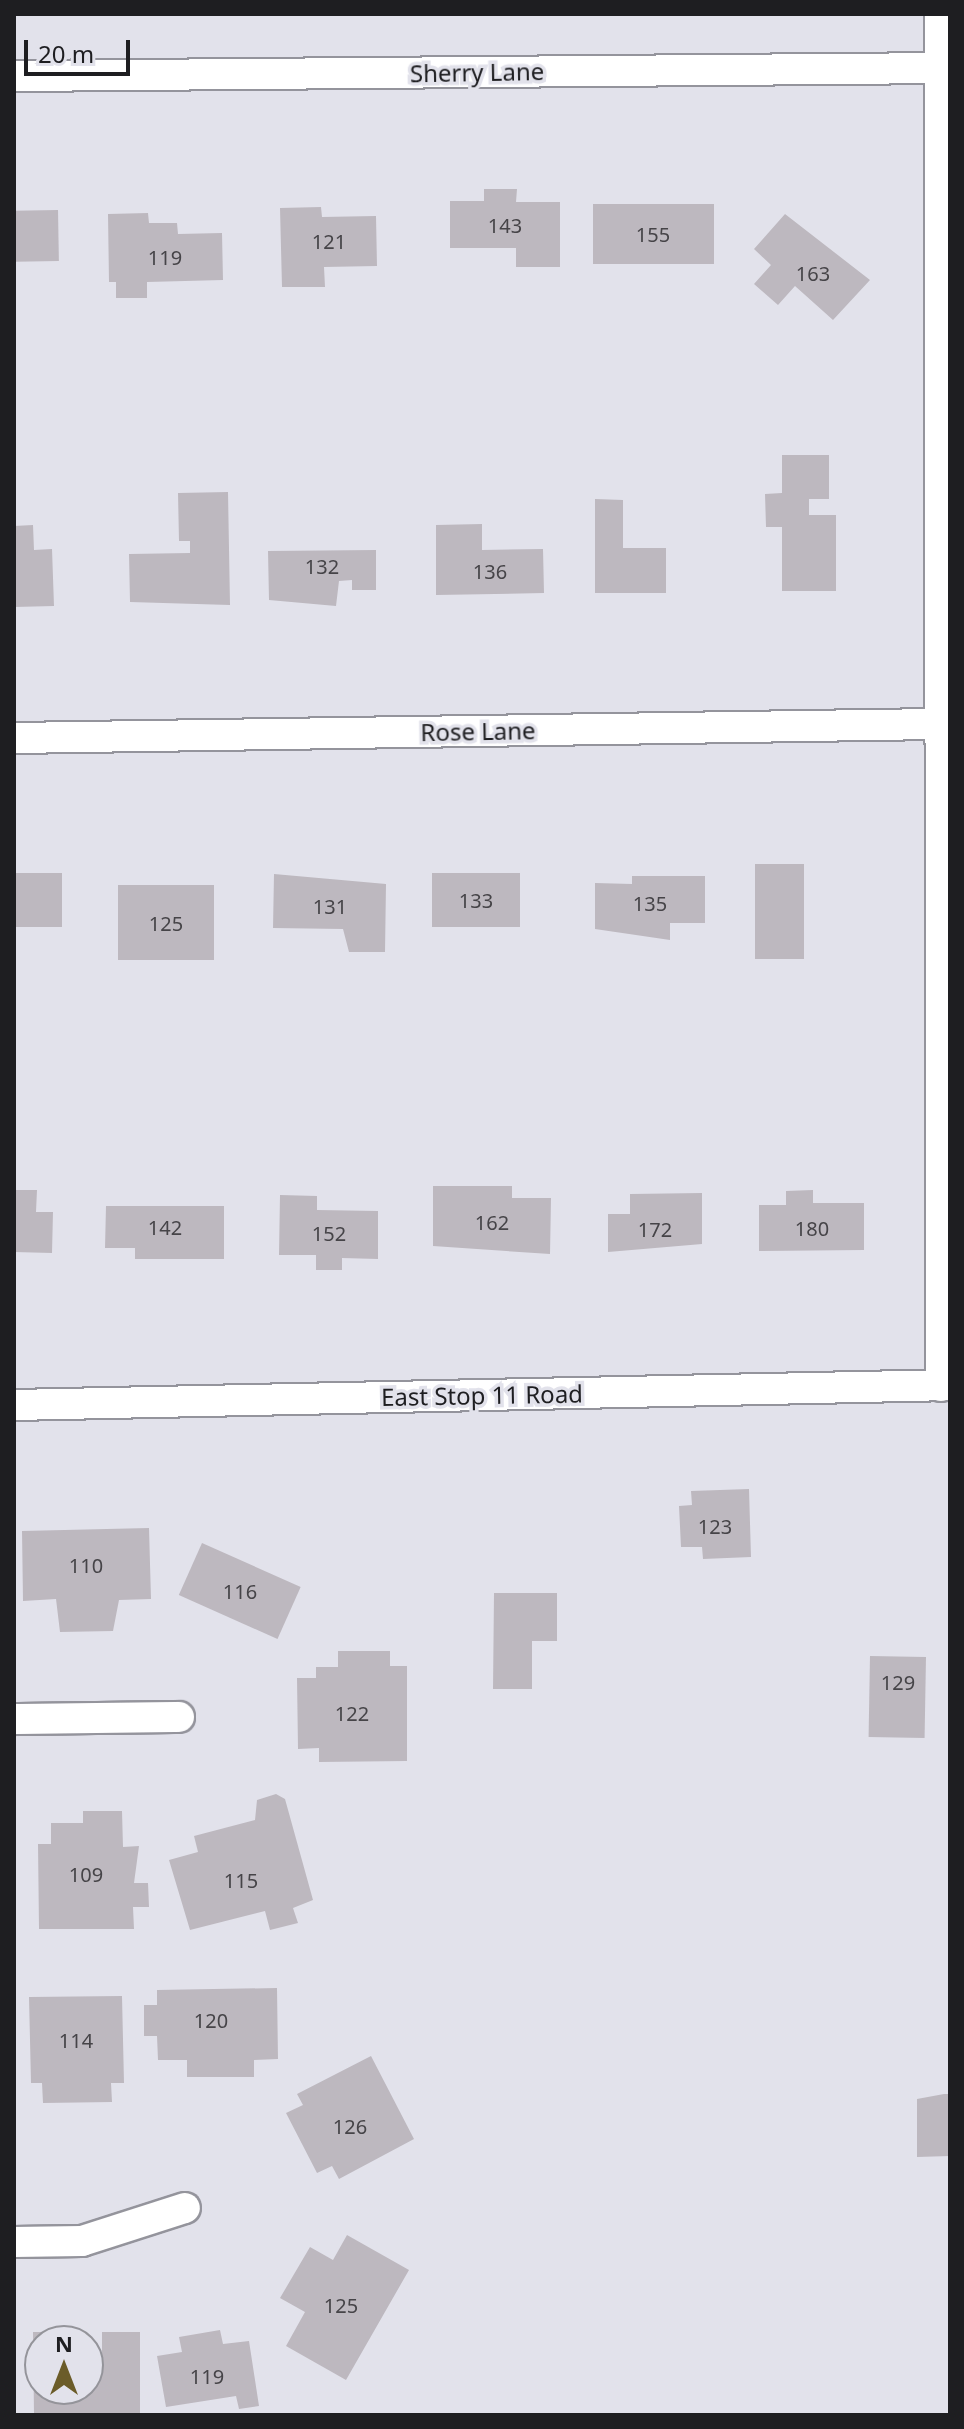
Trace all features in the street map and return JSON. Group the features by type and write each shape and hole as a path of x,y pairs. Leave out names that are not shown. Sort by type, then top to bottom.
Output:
{"street":[{"path":"940,14 946,1386"},
{"name":"Sherry Lane","path":"14,76 940,68"},
{"name":"Rose Lane","path":"14,738 941,724"},
{"name":"East Stop 11 Road","path":"14,1405 946,1386"},
{"path":"14,1719 179,1717"},
{"path":"14,2242 82,2241 185,2208"}],"building":[{"path":"484,189 517,189 516,202 560,202 560,267 516,267 516,248 450,248 450,201 484,201"},
{"path":"593,204 714,204 714,264 593,264"},
{"path":"321,207 322,217 376,216 377,266 324,267 325,287 282,287 280,208"},
{"path":"58,210 59,261 15,262 14,211"},
{"path":"148,213 149,223 177,223 178,234 222,233 223,280 147,282 147,298 116,298 116,282 109,282 108,214"},
{"path":"785,214 870,280 833,320 795,286 778,305 754,284 771,265 754,249"},
{"path":"782,455 829,455 829,499 809,499 809,515 836,515 836,591 782,591 782,527 766,527 765,494 782,493"},
{"path":"228,492 230,605 130,602 129,554 190,553 190,541 179,541 178,493"},
{"path":"595,499 623,500 623,548 666,548 666,593 595,593"},
{"path":"482,524 482,550 543,549 544,593 436,595 436,525"},
{"path":"33,525 34,550 52,549 54,606 14,607 14,526"},
{"path":"376,550 376,590 352,590 352,580 339,581 336,606 269,600 268,551"},
{"path":"755,864 804,864 804,959 755,959"},
{"path":"14,873 62,873 62,927 14,927"},
{"path":"432,873 520,873 520,927 432,927"},
{"path":"274,874 386,884 385,952 349,952 343,929 273,928"},
{"path":"632,876 705,876 705,923 670,923 670,940 595,929 595,883 632,884"},
{"path":"118,885 214,885 214,960 118,960"},
{"path":"433,1186 512,1186 512,1198 551,1198 550,1254 433,1246"},
{"path":"14,1190 37,1190 36,1212 53,1212 52,1253 14,1252"},
{"path":"813,1190 813,1203 864,1203 864,1250 759,1251 759,1205 786,1205 786,1191"},
{"path":"702,1193 702,1244 608,1252 608,1214 630,1214 630,1194"},
{"path":"280,1195 317,1196 317,1210 378,1211 378,1259 342,1258 342,1270 316,1270 316,1255 279,1255"},
{"path":"106,1206 224,1206 224,1259 135,1259 135,1248 105,1248"},
{"path":"749,1489 751,1557 703,1559 702,1547 681,1547 679,1506 692,1505 691,1491"},
{"path":"149,1528 151,1599 119,1600 113,1631 60,1632 56,1599 23,1601 22,1531"},
{"path":"202,1543 301,1587 277,1639 179,1595"},
{"path":"494,1593 557,1593 557,1641 532,1641 532,1689 493,1689"},
{"path":"338,1651 390,1651 390,1666 407,1666 407,1761 319,1762 319,1748 298,1749 297,1678 316,1678 316,1667 338,1667"},
{"path":"870,1656 926,1657 925,1738 869,1737"},
{"path":"276,1794 285,1799 313,1900 293,1908 298,1923 270,1930 265,1911 190,1930 169,1860 198,1852 194,1836 255,1820 257,1800"},
{"path":"83,1811 122,1811 123,1847 139,1846 134,1883 148,1883 149,1907 133,1907 134,1929 39,1929 38,1844 51,1844 51,1823 83,1823"},
{"path":"277,1988 278,2059 254,2060 254,2077 187,2077 187,2060 158,2060 157,2036 144,2036 144,2005 157,2005 157,1990"},
{"path":"122,1996 124,2083 111,2083 112,2102 43,2103 42,2083 31,2083 29,1997"},
{"path":"371,2056 414,2139 339,2179 332,2166 317,2173 286,2113 303,2105 297,2094"},
{"path":"950,2094 950,2156 917,2157 917,2099"},
{"path":"347,2235 409,2270 346,2380 286,2346 305,2312 280,2298 310,2247 333,2260"},
{"path":"220,2330 223,2344 249,2341 259,2406 239,2409 236,2396 166,2407 157,2356 182,2352 179,2337"},
{"path":"104,2332 140,2332 140,2415 34,2415 34,2405 104,2405"}]}
